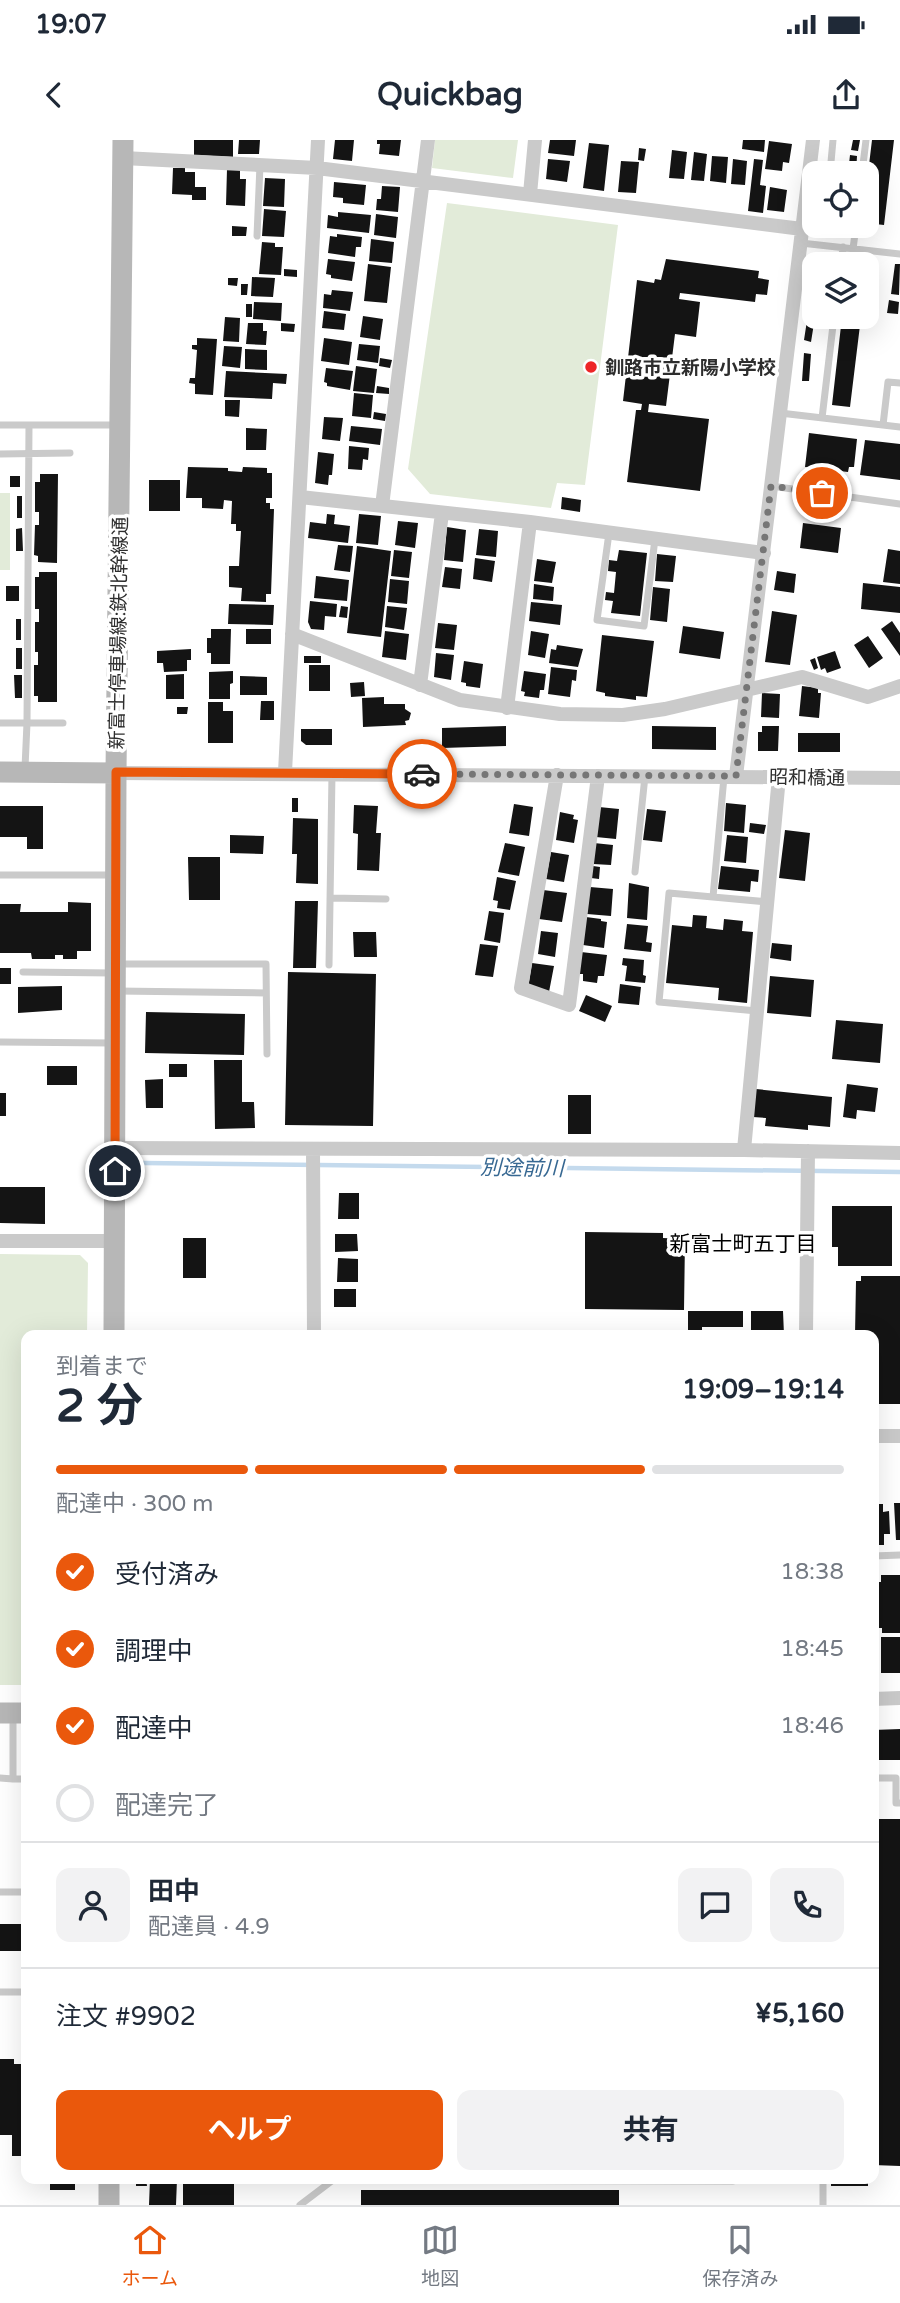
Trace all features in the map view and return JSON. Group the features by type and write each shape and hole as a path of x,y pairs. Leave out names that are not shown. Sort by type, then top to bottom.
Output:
{"main road":[{"name":"新富士停車場線:鉄北幹線通","path":"114,1330 116,772 123,149"},
{"name":"昭和橋通","path":"0,772 116,772"},
{"path":"109,2184 109,2205"}],"street":[{"path":"285,772 318,140"},
{"path":"382,506 428,140"},
{"path":"530,194 536,140"},
{"path":"730,776 747,690 813,140"},
{"path":"123,149 260,165 317,168 530,194 801,236"},
{"path":"300,497 530,522 764,553"},
{"path":"420,685 442,513"},
{"path":"507,708 530,522"},
{"path":"292,634 460,700 560,715 623,715 665,709 802,677 868,696 900,686"},
{"name":"昭和橋通","path":"116,772 900,778"},
{"path":"556,775 521,988 569,1005 598,776"},
{"path":"744,1150 779,777"},
{"path":"115,1148 900,1153"},
{"path":"313,1149 314,1330"},
{"path":"806,1330 808,1151"},
{"path":"0,1241 114,1241"},
{"path":"879,1436 900,1436"},
{"path":"879,1699 900,1698"}],"lane":[{"path":"831,161 833,140"},
{"path":"863,161 866,140"},
{"path":"257,236 260,165"},
{"path":"801,236 853,249 900,254"},
{"path":"853,249 854,238"},
{"path":"842,252 843,247"},
{"path":"822,418 833,329"},
{"path":"883,425 888,382 900,383"},
{"path":"779,412 900,427"},
{"path":"0,425 120,425"},
{"path":"25,772 29,425"},
{"path":"0,454 70,453"},
{"path":"771,486 900,504"},
{"path":"609,532 597,620 644,626 655,539"},
{"path":"0,723 63,723"},
{"path":"328,965 332,773"},
{"path":"635,872 645,776"},
{"path":"713,897 730,776"},
{"path":"0,875 116,875"},
{"path":"757,1011 659,1002 669,893 768,902"},
{"path":"330,898 386,899"},
{"path":"115,976 266,964 267,1054"},
{"path":"23,972 115,976 266,993"},
{"path":"0,1042 115,1043"},
{"path":"879,1556 900,1556"},
{"path":"13,1713 13,1779"},
{"path":"0,1779 21,1779"},
{"path":"879,1779 896,1779 896,1803 900,1803"},
{"path":"0,1892 21,1892"},
{"path":"0,1992 21,1992"},
{"path":"300,2205 329,2184"},
{"path":"823,2184 823,2205"}],"green space":[{"path":"435,140 518,140 513,178 432,168"},
{"path":"447,203 618,225 585,485 557,483 551,508 430,494 408,469"},
{"path":"0,493 10,493 10,570 0,570"},
{"path":"0,1254 80,1255 88,1263 87,1330 21,1330 21,1685 0,1685"}],"building":[{"path":"194,140 233,140 233,157 194,155"},
{"path":"239,140 260,140 259,154 238,154"},
{"path":"335,140 354,140 352,161 333,159"},
{"path":"377,140 401,140 399,156 379,154 380,144 377,144"},
{"path":"550,140 576,140 574,156 548,153"},
{"path":"743,140 765,140 764,152 742,149"},
{"path":"853,140 860,140 858,151 851,150"},
{"path":"872,140 894,140 884,225 879,224 879,161 869,161"},
{"path":"769,141 792,144 789,163 783,162 782,171 765,169"},
{"path":"589,143 609,145 604,191 583,188"},
{"path":"639,148 646,149 644,161 638,160"},
{"path":"672,150 687,152 684,179 669,178"},
{"path":"694,152 707,154 704,181 691,180"},
{"path":"850,155 857,156 857,161 849,161"},
{"path":"712,156 728,157 726,183 710,181"},
{"path":"548,159 570,161 567,182 546,179"},
{"path":"733,159 747,161 745,185 731,184"},
{"path":"754,159 763,160 760,185 766,186 763,213 748,211"},
{"path":"621,161 639,162 636,193 618,192"},
{"path":"173,168 185,168 185,172 195,172 195,187 206,187 206,200 192,200 192,195 172,194"},
{"path":"227,169 240,169 240,179 246,179 245,206 226,205"},
{"path":"265,178 285,179 284,207 263,206"},
{"path":"334,182 366,185 364,205 343,203 343,198 333,197"},
{"path":"382,186 400,187 398,212 376,210 377,199 381,199"},
{"path":"770,187 787,190 784,212 767,210"},
{"path":"264,209 286,211 284,237 262,236"},
{"path":"338,212 371,215 369,233 327,228 328,215 338,217"},
{"path":"376,214 398,217 396,238 374,235"},
{"path":"232,226 247,227 246,236 232,236"},
{"path":"337,234 362,237 361,247 356,247 355,257 328,253 330,236 337,237"},
{"path":"371,239 394,242 392,263 369,261"},
{"path":"262,242 283,247 281,275 259,274"},
{"path":"328,259 355,262 352,281 331,278 331,275 326,274"},
{"path":"666,259 759,271 758,278 769,280 767,295 756,294 755,302 680,293 679,299 700,302 696,337 675,334 666,406 649,404 648,412 709,419 700,491 627,482 636,410 641,410 642,404 623,401 637,280 654,283 655,279 661,280"},
{"path":"368,264 391,267 387,303 364,301"},
{"path":"895,264 900,264 899,295 891,294"},
{"path":"284,269 297,270 297,277 284,276"},
{"path":"252,277 275,278 273,297 251,296"},
{"path":"228,278 238,278 237,286 228,285"},
{"path":"241,284 248,284 247,295 241,295"},
{"path":"332,290 353,292 350,311 323,308 324,294 331,295"},
{"path":"889,300 899,302 898,314 887,313"},
{"path":"254,302 282,303 281,321 253,319"},
{"path":"246,304 252,304 252,317 246,317"},
{"path":"324,311 346,314 344,330 322,328"},
{"path":"363,316 383,319 380,340 360,337"},
{"path":"225,317 240,318 239,342 223,341"},
{"path":"248,323 263,323 263,331 267,331 266,345 246,344"},
{"path":"281,323 295,324 294,332 281,331"},
{"path":"806,329 813,329 811,342 804,340"},
{"path":"841,329 860,329 850,407 832,405"},
{"path":"197,338 217,339 213,395 195,394 195,384 189,383 190,378 195,378 197,350 192,349 192,345 197,345"},
{"path":"324,338 352,342 349,365 321,361"},
{"path":"359,344 380,346 378,363 357,360"},
{"path":"224,346 242,347 240,368 222,366"},
{"path":"245,349 267,350 267,370 245,369"},
{"path":"804,353 811,354 809,381 802,381"},
{"path":"380,358 392,360 390,368 379,366"},
{"path":"356,366 377,369 374,393 353,391"},
{"path":"326,368 353,371 350,390 327,386 324,382"},
{"path":"226,371 287,374 286,384 273,383 272,399 224,397"},
{"path":"377,386 389,388 389,394 376,393"},
{"path":"354,393 373,395 371,418 352,416"},
{"path":"225,400 240,400 239,417 225,416"},
{"path":"374,412 386,414 385,421 373,419"},
{"path":"324,417 343,418 340,441 322,439"},
{"path":"351,426 382,429 380,445 349,441"},
{"path":"246,428 267,429 266,450 246,450"},
{"path":"809,433 857,439 854,467 849,467 848,472 805,467"},
{"path":"865,440 900,444 900,480 860,475"},
{"path":"349,446 369,448 368,460 363,459 362,470 348,469"},
{"path":"318,452 334,454 328,485 315,483"},
{"path":"188,467 228,468 228,471 242,472 243,467 267,468 267,473 272,473 272,498 266,498 270,509 274,509 271,594 266,594 266,602 241,601 242,588 229,587 229,566 239,566 241,531 236,531 236,524 231,524 232,501 224,500 223,509 202,508 202,498 186,498"},
{"path":"40,474 58,474 57,563 38,562 38,556 34,555 35,525 39,525 39,512 35,512 35,482 40,482"},
{"path":"10,476 20,476 20,487 10,487"},
{"path":"149,480 180,480 180,511 149,511"},
{"path":"17,496 22,496 22,518 17,518"},
{"path":"562,497 581,500 580,512 561,509"},
{"path":"327,514 335,515 334,524 350,526 348,543 308,538 310,522 326,524"},
{"path":"359,514 381,516 378,545 356,543"},
{"path":"398,521 418,523 415,548 395,545"},
{"path":"803,523 841,528 838,553 800,548"},
{"path":"447,527 466,530 463,562 444,560"},
{"path":"22,528 23,551 16,551 16,529"},
{"path":"479,529 498,531 496,557 476,555"},
{"path":"338,545 353,546 350,572 334,570"},
{"path":"357,546 391,551 381,637 347,633"},
{"path":"888,549 900,551 900,584 883,582"},
{"path":"394,550 412,552 409,578 391,576"},
{"path":"619,550 647,553 640,616 611,613 613,601 605,600 606,592 614,593 616,572 608,571 609,560 617,561"},
{"path":"657,554 676,556 673,582 655,581"},
{"path":"475,558 495,561 492,582 473,579"},
{"path":"537,559 556,562 552,583 534,581"},
{"path":"445,567 462,569 460,589 442,587"},
{"path":"777,571 796,574 794,593 774,590"},
{"path":"39,572 57,572 57,702 38,702 38,696 34,696 34,665 38,665 35,622 39,622 39,609 35,609 35,577 39,577"},
{"path":"316,576 349,580 347,601 314,598"},
{"path":"390,579 409,581 407,604 388,602"},
{"path":"863,583 900,587 900,613 861,609"},
{"path":"534,584 554,587 553,601 533,599"},
{"path":"6,586 19,586 19,601 6,601"},
{"path":"653,587 670,589 667,622 650,620"},
{"path":"310,601 337,604 336,617 325,616 324,630 311,629 308,622"},
{"path":"531,602 562,605 560,625 529,621"},
{"path":"229,604 274,605 273,625 228,624"},
{"path":"341,606 348,607 347,618 339,617"},
{"path":"387,606 407,608 404,630 385,627"},
{"path":"772,611 797,615 790,665 765,662"},
{"path":"16,619 21,619 21,640 16,640"},
{"path":"892,621 900,633 900,656 881,629"},
{"path":"438,623 457,625 454,650 435,648"},
{"path":"683,626 724,632 720,659 679,653"},
{"path":"211,629 231,629 230,664 211,664 211,653 207,653 207,638 211,638"},
{"path":"246,629 271,629 271,644 246,644"},
{"path":"385,631 409,634 406,660 382,657"},
{"path":"531,631 549,634 545,658 528,655"},
{"path":"602,635 654,641 647,697 636,696 636,700 605,696 605,693 596,691"},
{"path":"868,636 883,658 869,668 854,645"},
{"path":"557,645 583,649 578,667 549,663 551,649 556,650"},
{"path":"16,648 22,648 22,669 16,669"},
{"path":"191,649 187,671 164,672 163,663 157,663 157,651"},
{"path":"835,651 841,668 827,673 825,668 821,670 817,657"},
{"path":"436,653 454,655 451,680 434,677"},
{"path":"304,656 321,656 321,663 304,663"},
{"path":"815,658 818,668 814,670 810,660"},
{"path":"464,661 483,664 480,688 466,686 466,683 461,682"},
{"path":"309,665 330,665 330,691 309,691"},
{"path":"551,667 577,670 576,681 572,680 570,697 548,694"},
{"path":"233,671 230,699 209,699 209,672"},
{"path":"524,671 546,674 544,690 540,690 539,698 524,696 525,692 521,691"},
{"path":"184,674 184,699 166,699 166,675"},
{"path":"14,675 22,675 22,698 15,698"},
{"path":"240,676 267,677 267,695 240,695"},
{"path":"364,682 365,696 351,697 350,683"},
{"path":"802,686 818,688 818,693 821,693 819,718 799,716"},
{"path":"762,693 780,694 779,718 761,717"},
{"path":"384,697 384,704 405,704 405,709 411,713 409,720 405,721 406,725 363,727 362,698"},
{"path":"261,701 274,701 274,720 260,720"},
{"path":"208,702 223,702 223,711 233,711 233,743 208,743"},
{"path":"177,707 188,707 187,714 177,714"},
{"path":"506,726 506,746 442,748 442,728"},
{"path":"652,726 716,727 716,750 652,749"},
{"path":"762,726 779,726 778,751 758,751 758,732 762,732"},
{"path":"301,729 332,729 332,745 306,745 301,741"},
{"path":"798,733 840,733 840,752 798,752"},
{"path":"292,798 298,798 298,812 292,812"},
{"path":"726,803 746,805 744,833 724,831"},
{"path":"514,804 533,807 529,836 509,833"},
{"path":"354,805 378,806 376,833 381,833 379,871 357,870 358,834 353,833"},
{"path":"0,806 43,806 43,849 27,849 27,837 0,837"},
{"path":"599,807 619,809 616,839 596,837"},
{"path":"647,809 666,811 662,842 643,840"},
{"path":"560,812 574,815 573,819 578,820 574,843 556,840"},
{"path":"293,818 318,819 318,884 296,883 297,854 292,854"},
{"path":"750,823 766,825 764,834 749,832"},
{"path":"785,830 810,833 805,881 779,878"},
{"path":"230,835 264,836 263,854 230,853"},
{"path":"727,835 748,837 746,863 724,861"},
{"path":"505,843 525,847 519,876 498,872"},
{"path":"594,843 613,845 611,865 593,864"},
{"path":"551,852 569,855 564,882 546,879"},
{"path":"188,857 220,857 220,900 189,900"},
{"path":"593,866 600,867 599,879 591,878"},
{"path":"721,866 759,870 758,882 751,881 750,892 718,889"},
{"path":"497,877 516,881 510,910 497,908 498,901 493,900"},
{"path":"629,883 649,887 647,920 627,918"},
{"path":"590,887 613,889 611,916 587,914"},
{"path":"543,890 567,893 562,922 539,919"},
{"path":"295,901 318,901 316,968 293,968"},
{"path":"68,902 91,903 91,951 77,951 77,959 63,959 63,955 55,955 55,959 32,959 31,953 0,953 0,904 21,904 20,912 68,912"},
{"path":"489,911 504,913 500,943 484,940"},
{"path":"693,915 707,916 706,928 723,930 724,919 743,921 742,931 753,932 747,1003 718,1000 719,988 666,983 672,925 692,927"},
{"path":"586,917 607,922 604,948 583,945"},
{"path":"627,924 648,926 646,942 652,943 651,952 624,949"},
{"path":"541,931 558,933 555,957 538,954"},
{"path":"353,932 376,932 377,957 354,957"},
{"path":"772,943 792,945 791,961 770,958"},
{"path":"480,944 498,946 493,977 475,975"},
{"path":"581,952 607,955 604,976 598,976 597,983 583,981 583,974 579,974"},
{"path":"623,958 644,960 645,983 625,981 627,966 622,965"},
{"path":"532,963 554,966 549,992 528,988"},
{"path":"0,968 11,968 11,984 0,984"},
{"path":"288,972 376,974 373,1126 285,1125"},
{"path":"770,976 814,980 811,1017 767,1013"},
{"path":"620,984 641,987 639,1005 618,1003"},
{"path":"62,986 62,1010 18,1013 18,987"},
{"path":"586,995 612,1006 605,1022 579,1011"},
{"path":"146,1012 245,1014 244,1055 145,1053"},
{"path":"836,1020 883,1024 880,1063 832,1059"},
{"path":"214,1060 242,1060 242,1102 254,1102 255,1128 215,1129"},
{"path":"169,1064 187,1064 187,1077 169,1077"},
{"path":"47,1066 77,1066 77,1085 47,1085"},
{"path":"163,1079 163,1108 146,1108 145,1080"},
{"path":"847,1084 878,1088 875,1112 857,1110 856,1119 843,1117"},
{"path":"756,1089 832,1097 830,1127 808,1125 808,1130 765,1126 766,1118 753,1117"},
{"path":"0,1093 6,1093 6,1116 0,1116"},
{"path":"568,1095 591,1095 591,1134 568,1134"},
{"path":"0,1187 45,1187 45,1224 0,1223"},
{"path":"339,1193 359,1193 359,1219 338,1219"},
{"path":"832,1206 892,1206 892,1266 838,1266 838,1247 832,1247"},
{"path":"585,1232 663,1233 663,1238 685,1239 684,1310 585,1309"},
{"path":"335,1234 357,1234 358,1251 335,1252"},
{"path":"183,1238 206,1238 206,1278 183,1278"},
{"path":"338,1258 358,1259 358,1282 337,1282"},
{"path":"861,1276 900,1276 900,1404 879,1404 879,1330 855,1330 856,1281 861,1281"},
{"path":"334,1289 356,1289 356,1307 334,1307"},
{"path":"688,1311 743,1311 743,1327 702,1327 702,1330 688,1330"},
{"path":"751,1311 783,1311 784,1330 751,1330"},
{"path":"894,1503 900,1503 900,1540 896,1540"},
{"path":"879,1504 883,1504 883,1512 889,1511 890,1534 884,1534 884,1545 879,1545"},
{"path":"881,1575 900,1575 900,1633 882,1633 882,1628 879,1628"},
{"path":"881,1637 900,1637 900,1673 881,1673"},
{"path":"900,1729 900,1760 879,1760 879,1730"},
{"path":"879,1819 900,1819 900,2166 879,2165"},
{"path":"0,1924 21,1924 21,1951 0,1951"},
{"path":"0,2059 14,2059 14,2064 21,2064 21,2156 12,2156 12,2135 0,2135"},
{"path":"50,2184 75,2184 75,2190 50,2190"},
{"path":"150,2184 177,2184 176,2205 149,2205"},
{"path":"183,2184 234,2184 234,2205 183,2205"},
{"path":"831,2184 868,2184 868,2186"},
{"path":"361,2190 619,2190 619,2205 361,2205"}],"waterway":[{"name":"別途前川","path":"143,1163 900,1172"}],"way so far":[{"path":"422,774 736,776 771,486 822,493"}],"place":[{"name":"釧路市立新陽小学校","path":"591,367"}],"district":[{"name":"新富士町五丁目","path":"743,1244"}],"route":[{"path":"115,1171 116,772 422,774"}]}
